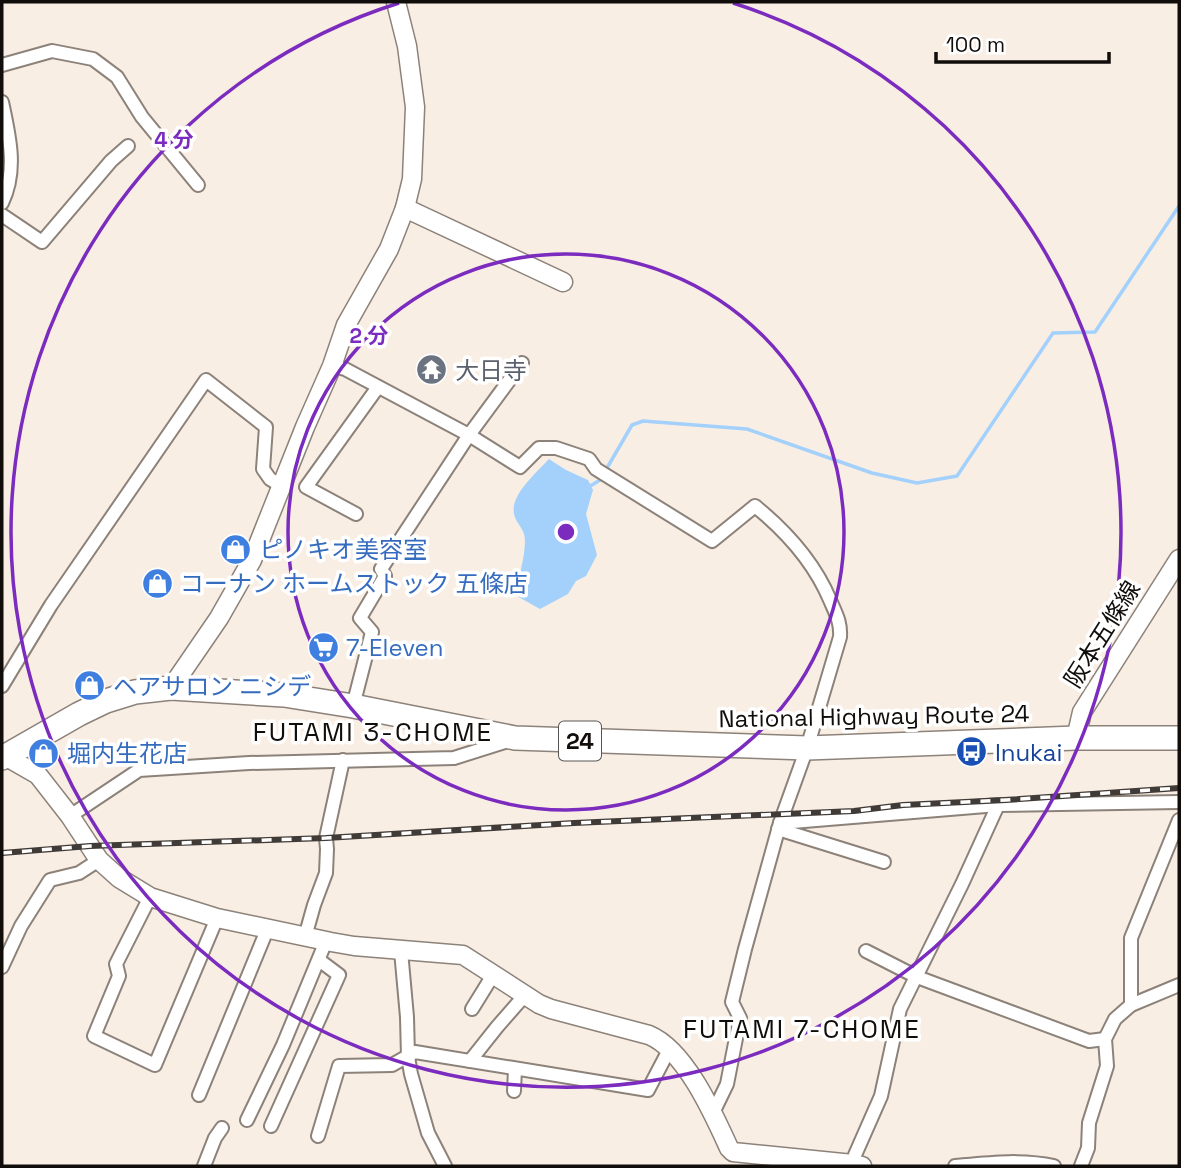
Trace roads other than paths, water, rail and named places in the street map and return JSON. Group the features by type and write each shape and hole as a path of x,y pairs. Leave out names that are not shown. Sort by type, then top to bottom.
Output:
{"highway":[{"name":"National Highway Route 24","path":"4,757 106,701 135,692 171,688 284,695 515,738 807,748 1076,738 1179,738"}],"main road":[{"path":"171,688 219,618 252,560 332,366 346,325 389,249 405,208 412,179 415,107 407,46 396,2"},
{"path":"405,208 563,282"},
{"name":"阪本五條線","path":"1076,738 1082,712 1179,559"},
{"path":"4,757 38,775 99,860 119,878 149,897 217,918 326,941 401,951 463,955 551,1009 649,1035 670,1048 680,1059 713,1113 732,1159 857,1165"}],"street":[{"path":"2,65 52,51 93,59 117,77 142,117 198,185"},
{"path":"2,102 10,137 11,166 2,203"},
{"path":"2,215 42,242 111,161 128,146"},
{"path":"354,706 372,632 360,618 385,576 381,569 469,435 522,363"},
{"path":"332,366 345,369 469,435 520,467 539,448 556,448 589,459 596,469 712,541 755,506 803,552 823,584 841,626 840,637 807,748 779,826 732,1002 740,1018 727,1084 713,1113"},
{"path":"2,686 51,605 205,380 266,427 264,470 270,479 282,486"},
{"path":"356,514 306,487 378,387"},
{"path":"70,816 139,770 343,760 454,758 515,738"},
{"path":"305,937 326,873 326,838 343,760"},
{"path":"779,826 998,805 1179,802"},
{"path":"857,1165 855,1154 881,1096 900,1009 998,805"},
{"path":"1131,1005 1131,938 1179,820"},
{"path":"779,826 884,862"},
{"path":"2,967 20,926 50,880 79,873 99,860"},
{"path":"149,897 116,964 119,976 94,1036 155,1065 217,918"},
{"path":"199,1095 267,930"},
{"path":"247,1120 283,1045 326,941"},
{"path":"401,951 411,1074 428,1133 445,1166"},
{"path":"866,951 917,977 1089,1041 1105,1039"},
{"path":"271,1126 339,975 319,960"},
{"path":"472,1009 493,975"},
{"path":"1081,1166 1088,1149 1089,1124 1107,1066 1105,1039 1115,1019 1131,1005 1179,985"},
{"path":"470,1061 526,995"},
{"path":"318,1136 339,1066 392,1065 415,1052 648,1090 670,1048"},
{"path":"514,1091 515,1069"},
{"path":"204,1166 222,1128"},
{"path":"955,1166 1002,1161 1054,1166"}],"water":[{"path":"549,459 588,480 593,490 586,514 597,555 586,576 576,581 568,594 540,609 515,595 525,540 515,517 514,507 520,492"}],"waterway":[{"path":"587,488 600,480 632,425 643,421 747,429 872,473 917,483 957,476 1053,333 1095,332 1179,206"}],"railway":[{"path":"2,853 90,846 326,838 574,823 854,811 903,805 1179,788"}],"place":[{"name":"大日寺","path":"432,370"},
{"name":"ピノキオ美容室","path":"236,549"},
{"name":"コーナン ホームストック 五條店","path":"157,583"},
{"name":"7-Eleven","path":"323,647"},
{"name":"ヘアサロン ニシデ","path":"90,686"},
{"name":"Inukai","path":"972,752"},
{"name":"堀内生花店","path":"44,753"}],"district":[{"name":"FUTAMI 3-CHOME","path":"373,732"},
{"name":"FUTAMI 7-CHOME","path":"802,1029"}]}
